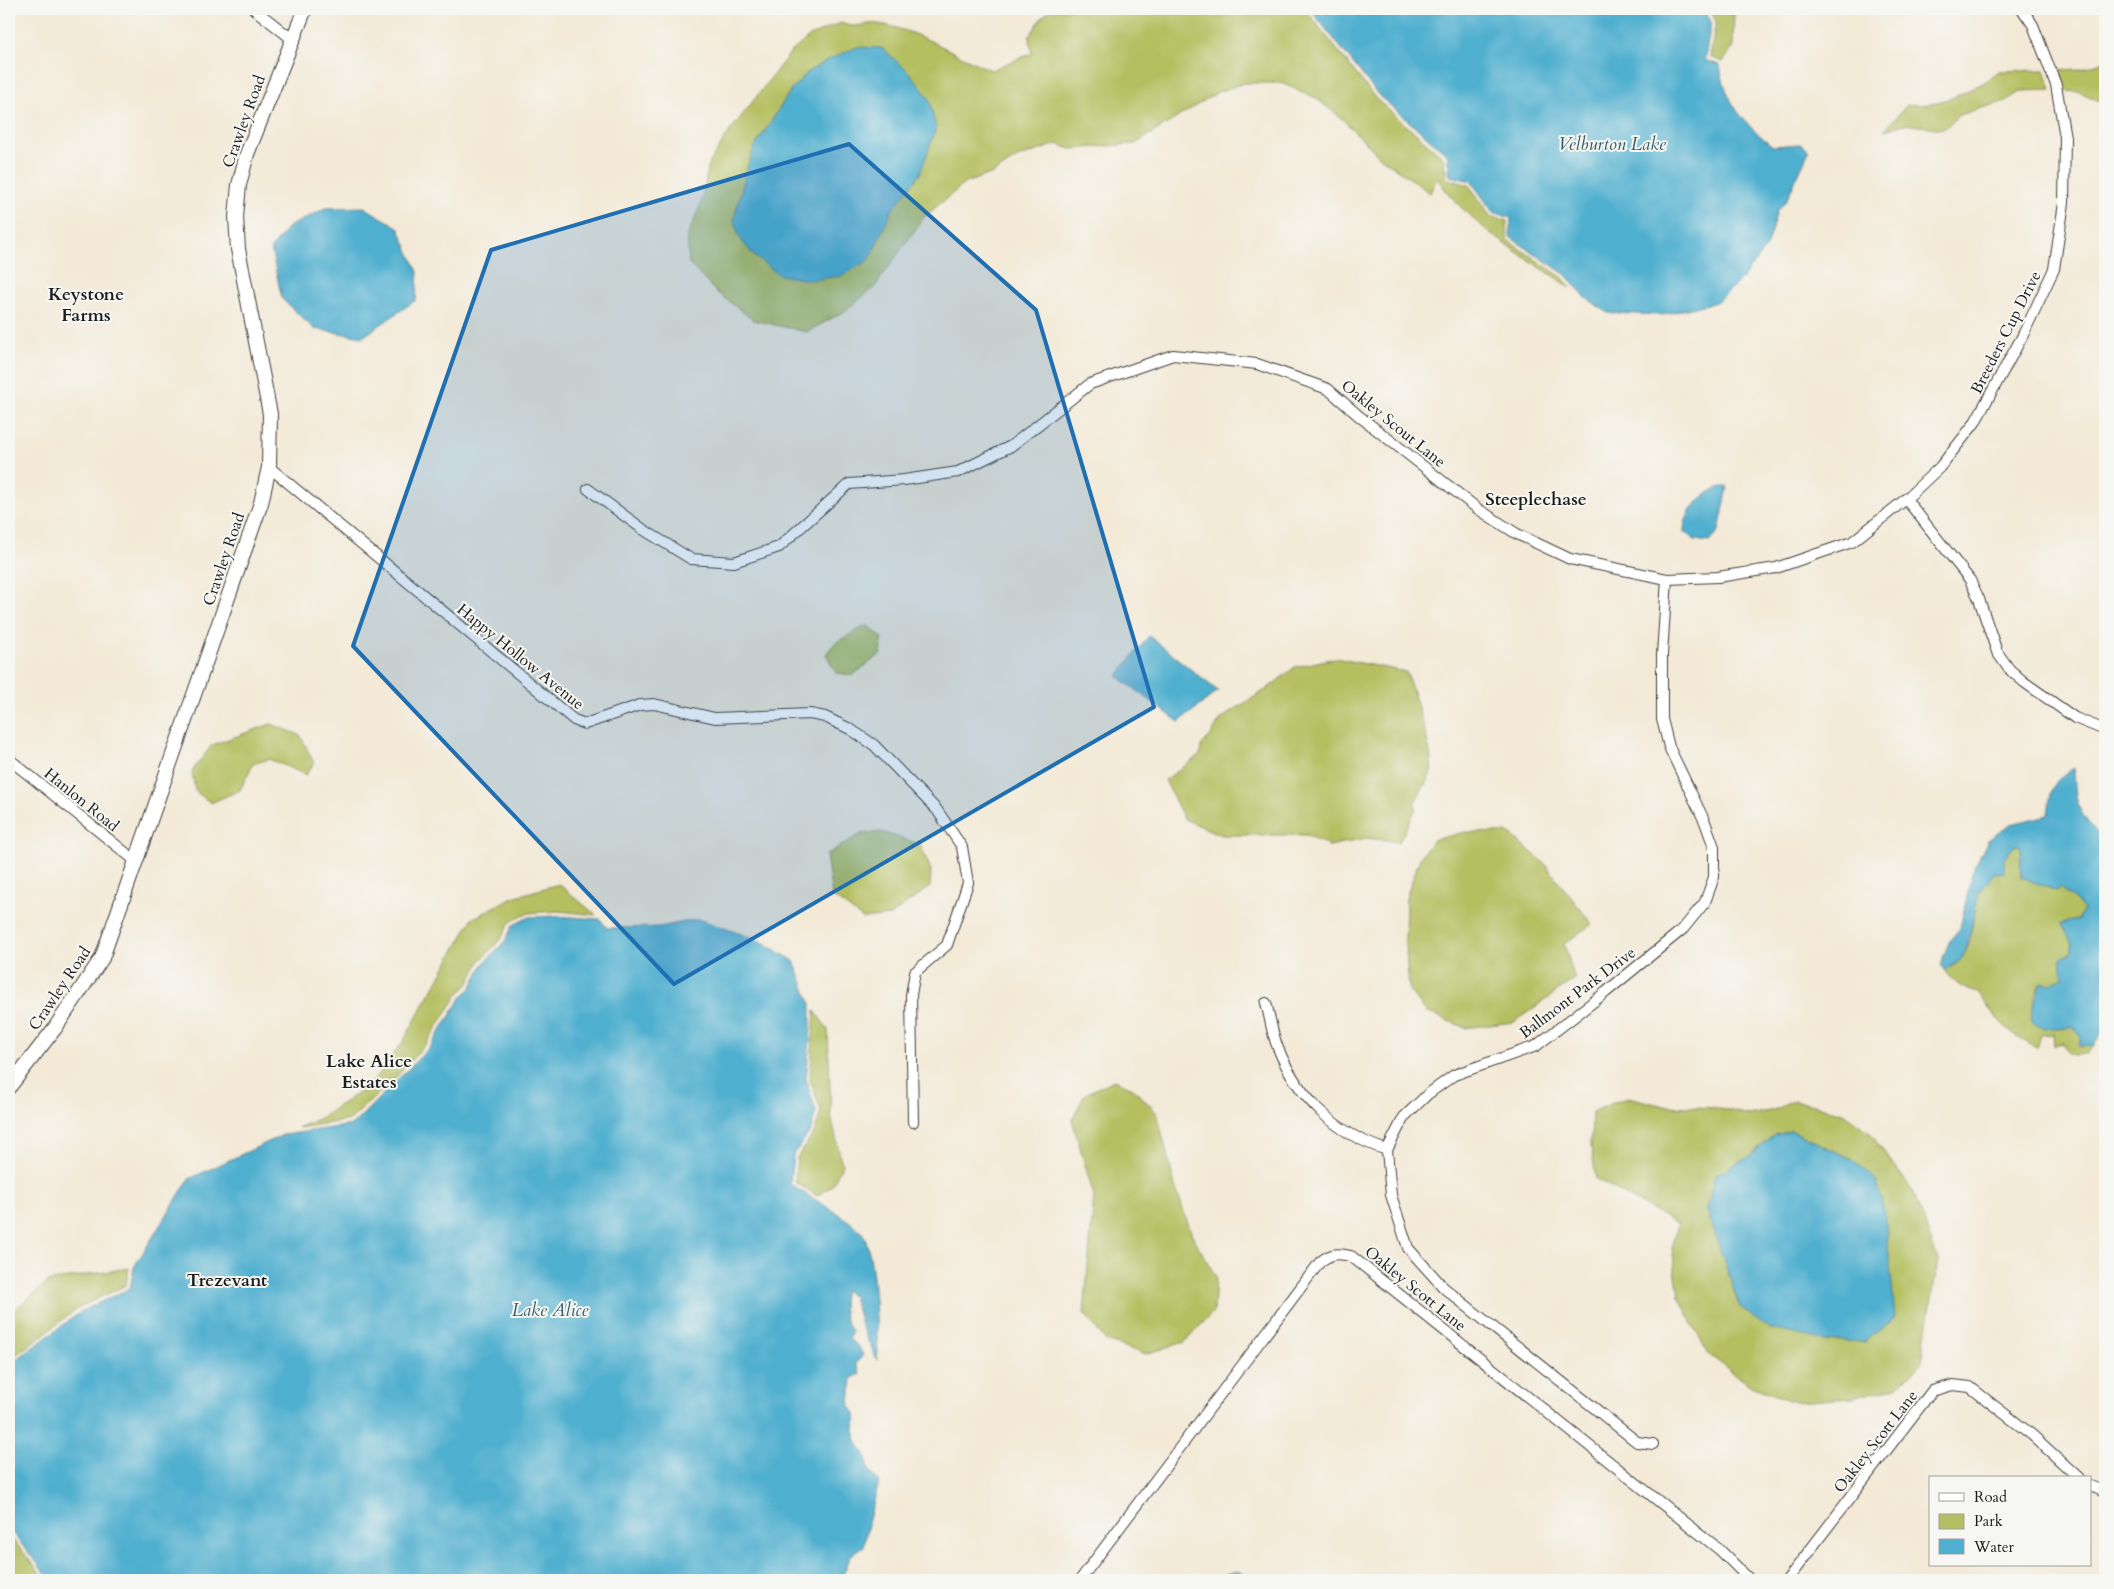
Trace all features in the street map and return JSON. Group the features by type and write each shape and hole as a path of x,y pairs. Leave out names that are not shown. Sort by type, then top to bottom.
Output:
{"street":[{"path":"254,9 292,39"},
{"name":"Crawley Road","path":"9,1088 55,1028 102,958 261,503 269,468 270,414 238,249 236,217 239,185 247,154 305,9"},
{"name":"Breeders Cup Drive","path":"1906,499 1940,468 1974,424 2022,337 2054,268 2064,203 2065,137 2056,85 2033,25 2022,9"},
{"name":"Oakley Scout Lane","path":"588,489 644,530 691,559 734,562 779,547 849,484 904,480 958,472 1011,446 1090,384 1173,355 1257,364 1328,389 1454,491 1517,534 1570,559 1667,579 1718,577 1776,568 1852,542 1906,499"},
{"name":"Happy Hollow Avenue","path":"269,468 574,720 585,724 640,705 654,704 715,718 810,714 825,717 850,729 874,745 902,772 937,810 962,847 968,883 947,946 915,972 911,995 912,1122"},
{"path":"1906,499 1970,580 1981,604 1997,652 2009,669 2075,718 2105,730"},
{"name":"Ballmont Park Drive","path":"1387,1150 1404,1117 1428,1094 1454,1076 1536,1046 1683,929 1705,902 1714,877 1714,847 1705,822 1669,748 1662,719 1662,655 1667,579"},
{"name":"Hanlon Road","path":"9,759 137,862"},
{"path":"1266,1003 1277,1046 1289,1072 1306,1097 1326,1117 1362,1142 1387,1150 1391,1195 1408,1248 1444,1288 1637,1442 1654,1444"},
{"name":"Oakley Scott Lane","path":"1080,1580 1320,1262 1328,1256 1339,1253 1352,1256 1705,1537 1750,1580"},
{"name":"Oakley Scott Lane","path":"1787,1580 1932,1391 1953,1385 1970,1387 2032,1435 2077,1476"},
{"path":"2092,1487 2105,1492"}],"highlighted area":[{"path":"849,144 1036,310 1154,707 674,984 353,646 491,250"}],"green space":[{"path":"1052,9 1305,9 1376,99 1443,157 1447,179 1469,185 1490,216 1507,221 1507,240 1563,278 1571,288 1498,239 1465,211 1437,178 1430,193 1380,157 1340,117 1314,97 1281,83 1244,83 1218,92 1135,144 1071,149 1057,144 1017,158 994,173 965,183 924,217 875,287 845,311 807,332 753,320 714,290 689,264 687,237 701,204 709,164 727,135 790,53 810,36 841,23 851,26 879,24 922,37 991,70 1032,53 1029,37 1042,17","holes":["791,90 920,174 892,210 869,260 778,112"]},
{"path":"1709,9 1734,9 1733,47 1723,62 1710,57 1716,21"},
{"path":"2105,61 2105,103 2079,92 2062,91 2056,70 2082,69"},
{"path":"2045,70 2051,90 2021,91 2006,101 1959,115 1944,129 1904,124 1884,130 1907,105 1930,104 1954,97 1983,83 1999,71"},
{"path":"867,625 882,637 881,654 853,675 836,673 826,654 835,643"},
{"path":"1335,658 1406,672 1426,736 1431,771 1415,802 1416,809 1399,842 1366,838 1329,846 1307,835 1221,835 1184,819 1165,780 1200,755 1201,746 1211,735 1220,720 1267,689 1295,667"},
{"path":"271,724 300,735 314,763 306,775 269,759 253,764 240,790 211,803 195,791 192,771 212,745"},
{"path":"881,832 920,844 931,870 930,887 890,916 863,919 832,896 826,855 861,834"},
{"path":"1465,832 1509,833 1545,864 1592,924 1564,944 1575,979 1514,1022 1466,1028 1426,1012 1409,990 1405,939 1406,898 1420,858 1433,840"},
{"path":"2015,845 2020,846 2021,877 2056,891 2060,887 2084,909 2077,920 2071,954 2063,977 2051,984 2041,983 2034,998 2061,1029 2073,1026 2081,1035 2079,1046 2094,1045 2087,1054 2074,1055 2068,1053 2064,1043 2054,1045 2053,1034 2041,1035 2037,1048 2019,1038 1990,1010 1979,993 1959,985 1944,970 1963,957 1968,947 1979,892"},
{"path":"559,884 596,915 558,911 529,913 510,922 501,939 480,961 468,985 459,993 426,1044 394,1079 350,1120 298,1128 320,1118 370,1085 404,1040 472,919 513,897"},
{"path":"815,1011 828,1030 831,1115 842,1165 832,1186 817,1196 795,1182 797,1157 814,1133 821,1111 810,1079"},
{"path":"1114,1080 1133,1088 1157,1113 1175,1186 1192,1235 1216,1277 1214,1311 1185,1342 1145,1354 1106,1341 1084,1313 1094,1196 1072,1120 1085,1094"},
{"path":"1628,1097 1664,1106 1719,1108 1748,1115 1775,1110 1794,1100 1843,1113 1869,1132 1913,1191 1938,1260 1922,1362 1898,1386 1852,1398 1794,1402 1751,1386 1708,1354 1679,1296 1672,1249 1678,1224 1596,1179 1591,1146 1592,1112","holes":["1792,1131 1852,1159 1719,1243 1707,1210 1715,1175 1747,1158 1774,1135"]},
{"path":"129,1268 126,1285 80,1307 9,1360 9,1314 50,1281"},
{"path":"9,1535 46,1580 9,1580"}],"water":[{"name":"Velburton Lake","path":"1310,9 1704,9 1711,22 1705,60 1720,65 1726,90 1738,111 1753,129 1773,146 1800,144 1809,151 1786,201 1777,211 1767,245 1742,279 1716,302 1662,315 1608,313 1586,298 1566,275 1510,237 1511,218 1493,212 1471,181 1450,176 1447,154 1379,96"},
{"path":"857,47 882,48 909,72 929,98 936,128 920,174 892,210 869,260 842,276 809,280 780,275 754,256 739,237 734,219 747,168 754,148 791,90 809,71"},
{"path":"364,207 398,227 418,272 416,300 363,337 314,329 282,299 271,249 288,227 326,208"},
{"path":"1721,487 1728,487 1719,531 1709,542 1695,540 1684,532 1687,517 1695,504 1707,494"},
{"path":"1149,636 1218,691 1179,722 1117,676"},
{"path":"2074,768 2077,801 2080,809 2083,816 2105,841 2105,1030 2094,1045 2079,1046 2081,1035 2073,1026 2057,1029 2047,1028 2032,1022 2031,1016 2042,982 2051,984 2063,977 2061,957 2071,953 2073,944 2061,923 2077,920 2084,909 2060,887 2057,891 2021,877 2020,846 2015,845 2004,859 2004,872 1994,873 1979,893 1966,950 1960,961 1944,970 1940,965 1950,940 1960,928 1972,873 1988,840 2011,824 2048,815 2053,787 2060,778"},
{"name":"Lake Alice","path":"558,916 600,919 607,928 659,927 699,919 761,941 794,961 811,1004 811,1029 806,1080 816,1111 811,1130 793,1155 790,1184 841,1216 863,1234 870,1257 874,1291 877,1360 862,1328 853,1296 844,1290 843,1306 846,1322 852,1331 849,1339 859,1347 863,1355 856,1364 860,1374 852,1378 850,1406 856,1415 855,1438 865,1454 870,1472 879,1482 864,1546 851,1555 841,1580 51,1580 9,1529 9,1365 82,1311 130,1288 134,1267 189,1179 283,1135 352,1125 430,1047 463,995 471,988 484,963 505,941 513,925 529,917"},
{"path":"1792,1131 1852,1159 1877,1181 1886,1222 1895,1318 1864,1342 1823,1340 1770,1329 1739,1306 1707,1210 1715,1175 1747,1158 1774,1135"},
{"path":"1237,1571 1265,1580 1204,1580"}],"district":[{"name":"Keystone Farms","path":"86,304"},
{"name":"Steeplechase","path":"1536,499"},
{"name":"Lake Alice Estates","path":"369,1071"},
{"name":"Trezevant","path":"227,1280"}]}
